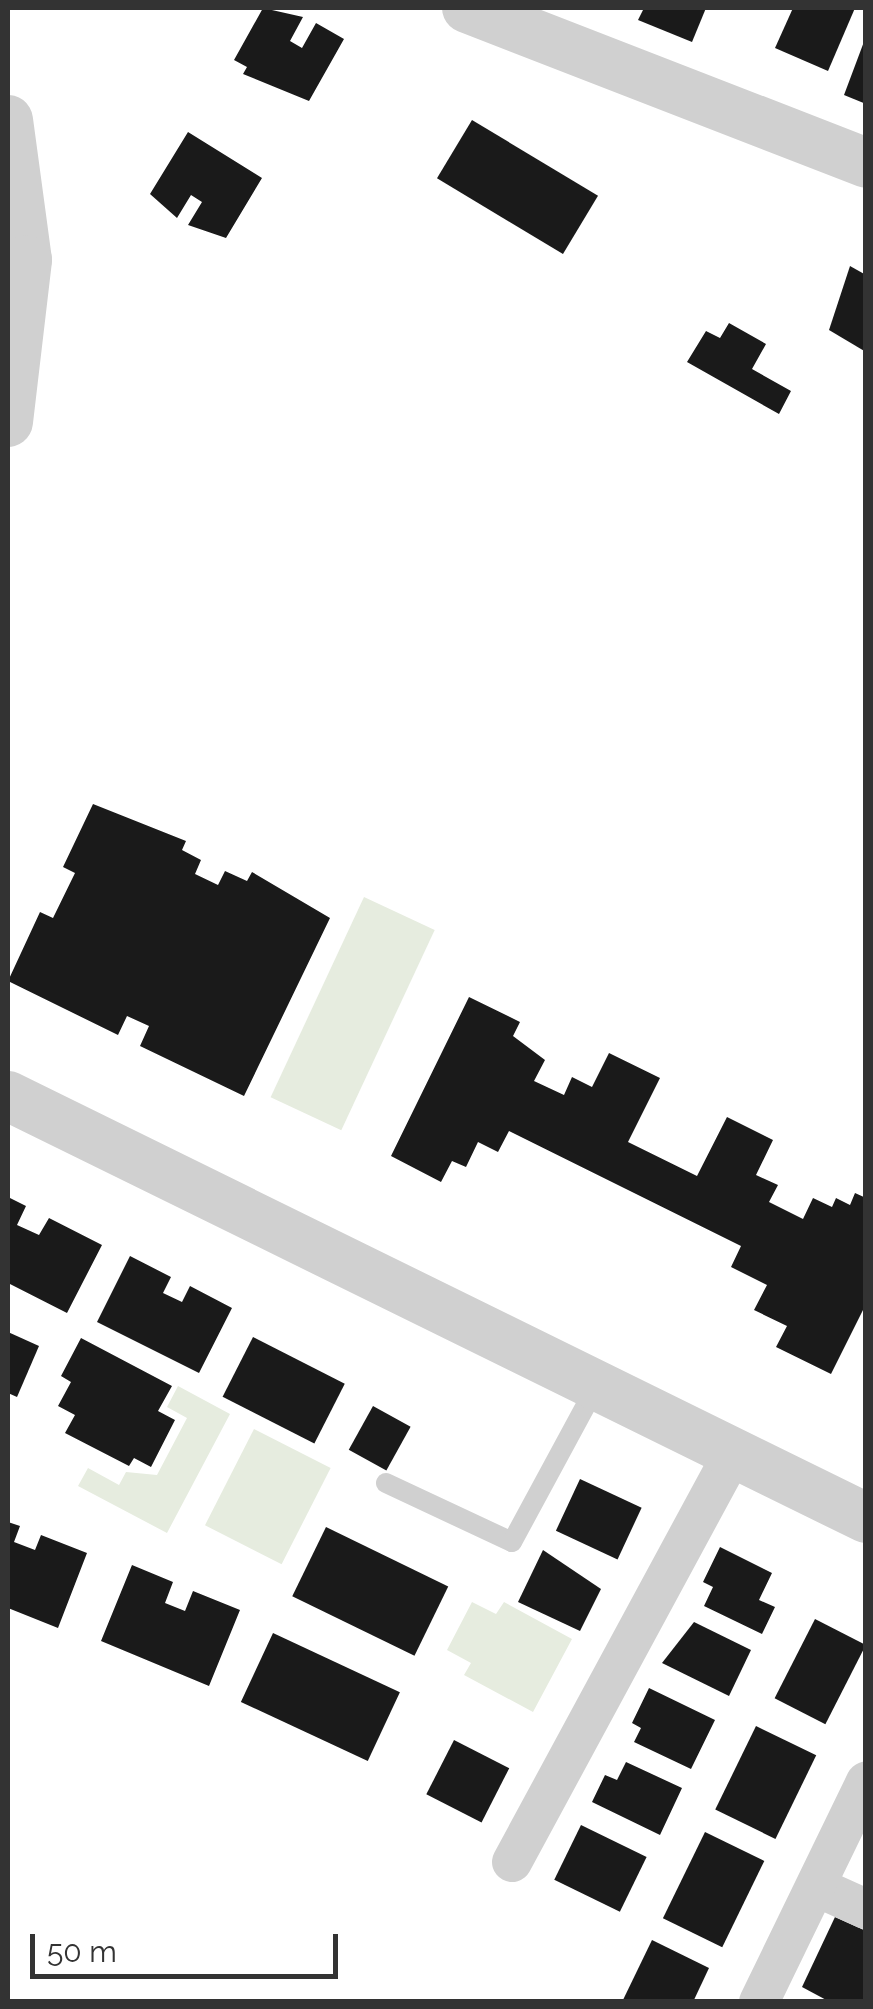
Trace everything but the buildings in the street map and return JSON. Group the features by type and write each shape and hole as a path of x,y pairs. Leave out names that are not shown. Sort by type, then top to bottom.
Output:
{"street":[{"path":"483,10 866,163"},
{"path":"8,120 27,260 8,422"},
{"path":"8,1096 866,1518"},
{"path":"512,1862 734,1453"},
{"path":"759,2002 866,1782"},
{"path":"817,1887 866,1909"}],"lane":[{"path":"386,1484 512,1542 598,1383"}],"shaded area":[{"path":"364,897 435,930 341,1130 271,1097"},
{"path":"178,1386 230,1414 167,1533 78,1486 88,1468 119,1485 126,1472 157,1475 187,1418 167,1407"},
{"path":"254,1429 331,1468 282,1564 205,1525"},
{"path":"472,1602 496,1614 504,1602 572,1639 533,1712 464,1675 471,1663 447,1650"}]}
